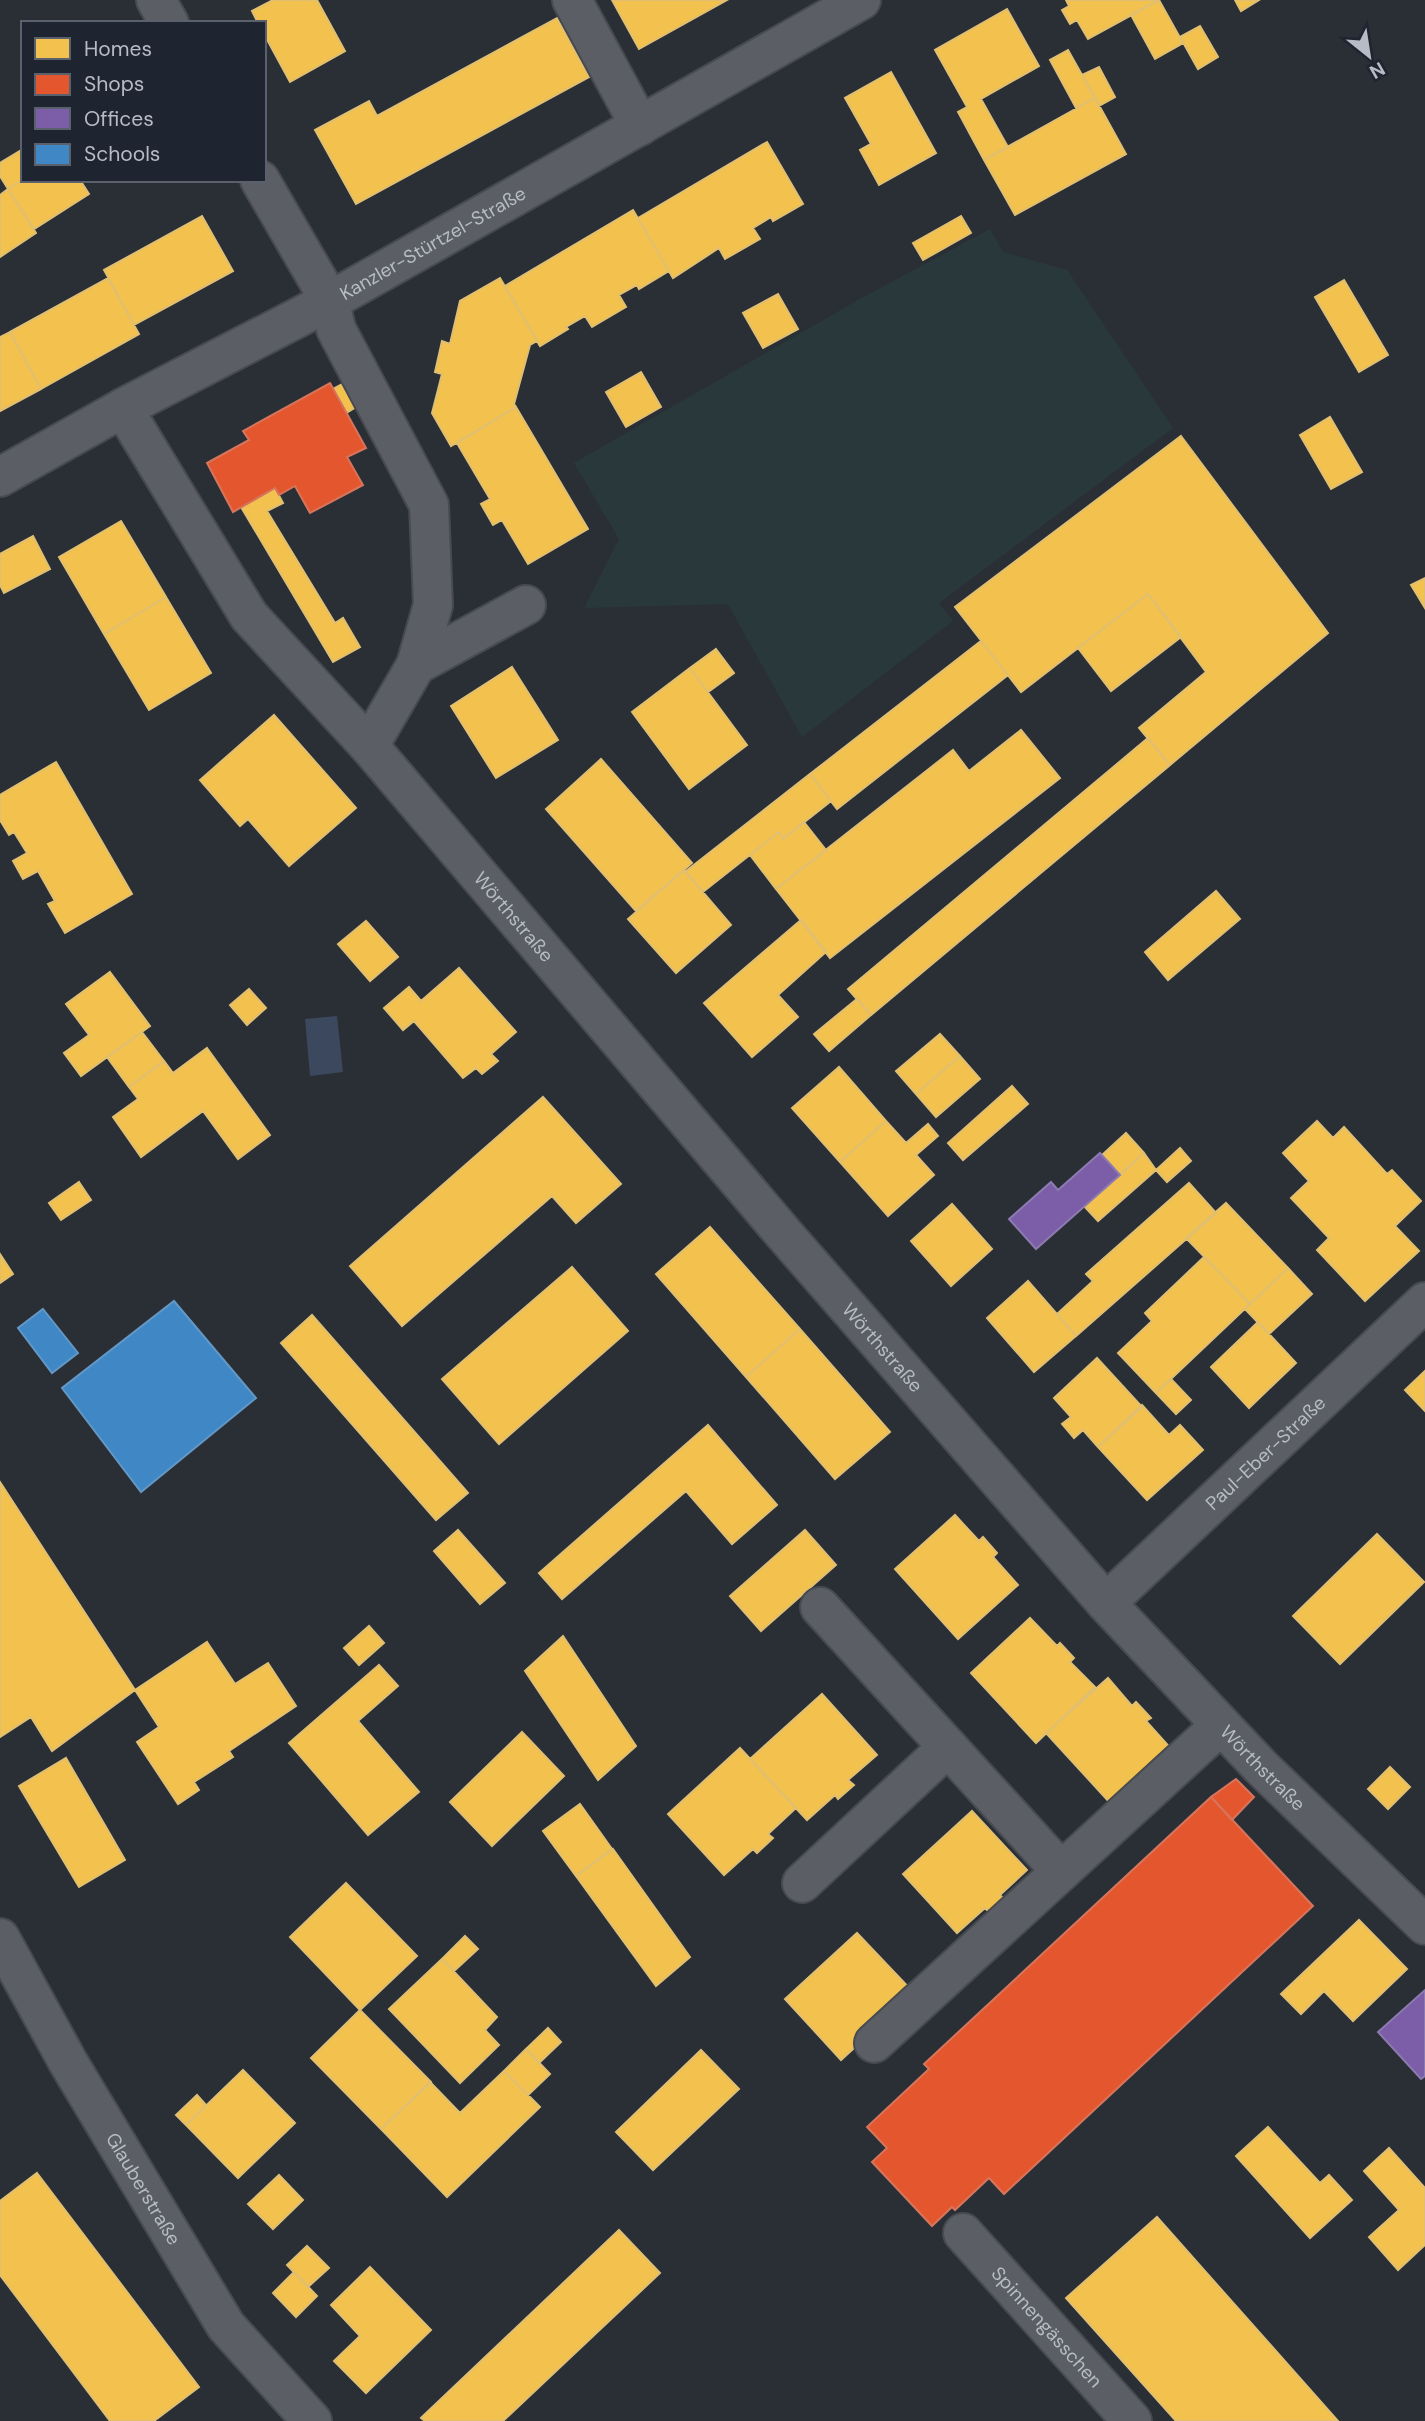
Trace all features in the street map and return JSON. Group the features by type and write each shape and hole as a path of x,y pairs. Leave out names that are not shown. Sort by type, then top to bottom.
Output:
{"street":[{"path":"156,0 168,21"},
{"path":"572,0 640,126"},
{"name":"Kanzler-Stürtzel-Straße","path":"0,477 123,408 330,302 862,0"},
{"path":"261,182 330,302 336,328 429,505 433,605 416,665 369,746"},
{"name":"Wörthstraße","path":"123,408 249,616 369,746 767,1214 1106,1604 1260,1766 1425,1925"},
{"path":"416,665 526,605"},
{"name":"Paul-Eber-Straße","path":"1106,1604 1425,1302"},
{"path":"820,1606 1061,1871"},
{"path":"874,2043 1221,1725"},
{"path":"802,1882 948,1747"},
{"name":"Glauberstraße","path":"0,1938 68,2062 226,2326 312,2421"},
{"name":"Spinnengässchen","path":"963,2232 1132,2421"}],"shaded area":[{"path":"990,229 1003,252 1067,270 1173,428 939,603 953,621 802,737 728,604 584,608 619,539 574,463 860,299"}],"water":[{"path":"337,1016 343,1072 310,1076 305,1019"}],"building: Homes":[{"path":"273,0 317,0 345,51 290,82 266,38 266,21 257,21 252,11"},
{"path":"612,0 727,0 639,49"},
{"path":"1066,0 1159,0 1088,39 1077,20 1070,24 1062,10 1069,6"},
{"path":"1159,0 1183,43 1155,59 1131,15"},
{"path":"1235,0 1259,0 1241,11"},
{"path":"1007,9 1039,66 981,99 1008,147 984,160 958,112 967,107 935,50"},
{"path":"557,18 589,77 356,204 315,130 369,101 377,116"},
{"path":"1200,26 1218,57 1198,69 1180,37"},
{"path":"1068,50 1095,98 1076,108 1050,60"},
{"path":"1099,67 1115,97 1099,106 1082,75"},
{"path":"891,72 936,153 879,185 860,150 871,144 845,98"},
{"path":"1095,98 1126,154 1015,215 984,160"},
{"path":"767,142 803,204 773,221 771,217 753,228 760,239 725,259 719,248 673,278 638,218"},
{"path":"21,150 21,181 8,189 0,176 0,163"},
{"path":"21,181 81,182 89,194 34,229 8,189"},
{"path":"8,189 36,233 0,257 0,195"},
{"path":"633,210 669,271 639,289 637,285 619,295 626,307 592,327 585,316 540,346 505,286"},
{"path":"202,216 233,271 134,325 104,270"},
{"path":"961,216 971,233 923,260 913,243"},
{"path":"108,278 139,334 41,389 10,332"},
{"path":"500,278 537,341 530,345 514,404 516,407 451,446 432,413 442,374 435,372 442,341 450,344 460,301"},
{"path":"1344,280 1388,355 1359,372 1315,297"},
{"path":"778,294 798,329 763,348 743,313"},
{"path":"10,332 41,389 0,411 0,337"},
{"path":"641,372 661,407 626,427 606,392"},
{"path":"344,383 356,407 346,413 333,389"},
{"path":"516,407 588,529 528,564 502,520 493,525 481,504 490,499 457,443"},
{"path":"1330,417 1362,472 1331,489 1300,435"},
{"path":"1181,436 1328,633 1170,765 1139,728 1206,672 1148,594 1021,692 955,607"},
{"path":"275,488 283,503 267,511 335,623 343,618 360,647 333,662 241,507"},
{"path":"121,521 166,597 104,634 59,557"},
{"path":"33,536 50,569 4,593 0,585 0,554"},
{"path":"1425,578 1425,608 1411,585"},
{"path":"1148,594 1181,637 1111,691 1078,648"},
{"path":"166,597 211,673 149,710 104,634"},
{"path":"981,641 1008,675 837,809 810,774"},
{"path":"716,649 734,673 708,692 690,668"},
{"path":"512,667 558,740 496,778 451,706"},
{"path":"690,668 747,745 689,789 632,712"},
{"path":"274,715 356,808 289,866 248,819 240,826 200,780"},
{"path":"1021,730 1060,778 830,958 776,889 953,750 969,771"},
{"path":"1148,738 1170,765 871,1015 848,989"},
{"path":"601,759 692,863 636,911 546,809"},
{"path":"56,762 132,894 65,933 48,904 55,901 38,871 23,879 13,861 27,853 14,832 9,835 0,820 0,795"},
{"path":"810,774 831,801 783,839 779,832 703,892 685,872"},
{"path":"804,822 826,850 776,889 750,855 779,832 783,839"},
{"path":"684,870 731,925 676,973 628,919"},
{"path":"1216,891 1240,919 1168,980 1145,952"},
{"path":"801,920 826,952 778,995 798,1017 752,1057 704,1003"},
{"path":"366,921 398,957 370,981 338,944"},
{"path":"459,968 516,1032 491,1054 498,1061 482,1074 476,1068 463,1078 414,1021 403,1030 384,1008 409,987 421,1001"},
{"path":"110,972 150,1026 81,1076 64,1053 89,1035 66,1004"},
{"path":"249,989 266,1008 247,1025 230,1005"},
{"path":"857,999 871,1015 829,1051 814,1034"},
{"path":"142,1032 164,1061 129,1087 107,1057"},
{"path":"940,1034 960,1056 916,1094 896,1071"},
{"path":"207,1048 270,1135 238,1159 203,1111 141,1157 113,1117 138,1099 129,1087 164,1061 173,1073"},
{"path":"960,1056 980,1079 936,1117 916,1094"},
{"path":"839,1067 886,1121 840,1162 792,1108"},
{"path":"1012,1086 1028,1104 963,1160 948,1143"},
{"path":"543,1097 621,1184 576,1223 552,1196 402,1326 350,1266"},
{"path":"886,1121 906,1143 928,1124 938,1136 916,1155 934,1175 888,1216 840,1162"},
{"path":"1317,1121 1333,1138 1344,1127 1387,1174 1392,1170 1421,1201 1395,1226 1419,1251 1365,1301 1317,1250 1329,1238 1291,1198 1309,1181 1283,1153"},
{"path":"1126,1133 1144,1153 1120,1175 1102,1155"},
{"path":"1180,1148 1191,1161 1167,1182 1156,1170"},
{"path":"1144,1153 1156,1170 1098,1221 1084,1206"},
{"path":"79,1182 91,1200 61,1220 49,1203"},
{"path":"1189,1183 1216,1213 1076,1336 1057,1314 1093,1281 1086,1274"},
{"path":"1226,1203 1288,1268 1250,1304 1186,1238"},
{"path":"952,1204 992,1249 951,1286 911,1241"},
{"path":"710,1227 800,1329 746,1377 656,1274"},
{"path":"0,1254 13,1274 0,1283"},
{"path":"1204,1257 1250,1304 1156,1393 1118,1353 1152,1321 1145,1313"},
{"path":"572,1267 628,1331 499,1444 442,1379"},
{"path":"1288,1268 1312,1294 1269,1334 1245,1309"},
{"path":"1028,1281 1076,1336 1034,1372 987,1318"},
{"path":"312,1315 468,1493 436,1520 281,1343"},
{"path":"1258,1322 1296,1363 1249,1408 1211,1367"},
{"path":"800,1329 890,1432 835,1479 746,1377"},
{"path":"1097,1358 1142,1407 1098,1447 1083,1430 1074,1438 1062,1424 1071,1417 1054,1398"},
{"path":"1425,1371 1425,1411 1405,1390"},
{"path":"1171,1379 1191,1400 1176,1414 1156,1393"},
{"path":"1142,1405 1169,1435 1180,1425 1203,1450 1147,1500 1098,1447"},
{"path":"708,1425 777,1505 732,1544 686,1491 562,1599 539,1573"},
{"path":"0,1482 135,1690 52,1751 31,1717 0,1737"},
{"path":"955,1515 979,1541 983,1537 997,1553 993,1557 1018,1585 958,1639 895,1569"},
{"path":"458,1530 505,1583 480,1604 434,1551"},
{"path":"805,1530 836,1565 761,1631 730,1596"},
{"path":"1377,1534 1424,1582 1340,1664 1293,1616"},
{"path":"1030,1618 1057,1646 1060,1643 1074,1658 1070,1662 1095,1687 1036,1743 971,1673"},
{"path":"369,1626 384,1643 359,1665 344,1648"},
{"path":"563,1636 636,1746 598,1780 525,1671"},
{"path":"207,1642 235,1684 268,1663 296,1706 229,1751 233,1757 194,1782 199,1790 178,1804 137,1742 159,1727 135,1690"},
{"path":"379,1665 398,1686 358,1721 419,1792 368,1835 289,1743"},
{"path":"1108,1678 1132,1706 1136,1702 1151,1718 1146,1721 1173,1751 1112,1805 1046,1733"},
{"path":"822,1694 877,1755 848,1780 854,1785 838,1799 835,1795 807,1820 750,1759"},
{"path":"522,1732 564,1776 492,1846 450,1802"},
{"path":"740,1748 796,1808 768,1834 773,1838 757,1853 753,1849 724,1875 668,1814"},
{"path":"66,1758 125,1860 79,1887 19,1786"},
{"path":"1390,1767 1410,1787 1388,1809 1368,1789"},
{"path":"580,1804 612,1849 576,1876 543,1831"},
{"path":"972,1811 1027,1870 1000,1895 1003,1898 989,1912 985,1908 957,1933 903,1874"},
{"path":"613,1849 690,1957 656,1986 576,1876"},
{"path":"346,1883 417,1956 360,2010 290,1937"},
{"path":"1359,1920 1407,1969 1353,2021 1324,1991 1301,2014 1281,1994"},
{"path":"857,1933 914,1993 841,2060 785,1999"},
{"path":"465,1936 478,1949 454,1971 442,1959"},
{"path":"442,1959 497,2017 485,2030 499,2045 460,2083 389,2009"},
{"path":"360,2010 431,2082 381,2129 311,2058"},
{"path":"548,2028 561,2042 539,2063 526,2049"},
{"path":"526,2049 550,2074 528,2095 504,2071"},
{"path":"701,2050 739,2089 653,2170 616,2132"},
{"path":"243,2070 295,2123 238,2178 186,2125"},
{"path":"504,2071 540,2107 447,2197 381,2129 430,2082 460,2113"},
{"path":"197,2095 206,2105 186,2125 176,2115"},
{"path":"1268,2127 1320,2183 1329,2175 1352,2200 1310,2238 1236,2156"},
{"path":"1389,2148 1425,2188 1425,2245 1398,2270 1369,2237 1399,2210 1364,2171"},
{"path":"37,2173 199,2387 154,2421 110,2421 0,2275 0,2201"},
{"path":"279,2175 303,2200 273,2229 248,2204"},
{"path":"1157,2217 1338,2421 1176,2421 1066,2298"},
{"path":"619,2230 660,2273 503,2421 425,2421 421,2418"},
{"path":"307,2246 329,2268 308,2287 287,2265"},
{"path":"370,2267 431,2330 366,2393 334,2361 360,2336 331,2305"},
{"path":"294,2272 317,2296 296,2317 273,2293"}],"building: Shops":[{"path":"330,383 366,448 347,457 363,485 310,513 295,486 279,495 275,488 233,512 207,463 249,440 243,431"},
{"path":"1236,1779 1254,1797 1232,1820 1211,1797"},
{"path":"1211,1797 1313,1906 1004,2194 989,2178 955,2210 952,2207 932,2226 872,2162 887,2148 867,2127 929,2069 924,2064"}],"building: Offices":[{"path":"1100,1153 1120,1175 1036,1249 1009,1219 1051,1182 1058,1190"},
{"path":"1425,1990 1425,2076 1421,2079 1378,2032"}],"building: Schools":[{"path":"174,1301 256,1398 141,1492 62,1388"},
{"path":"43,1309 78,1353 52,1373 18,1328"}]}
